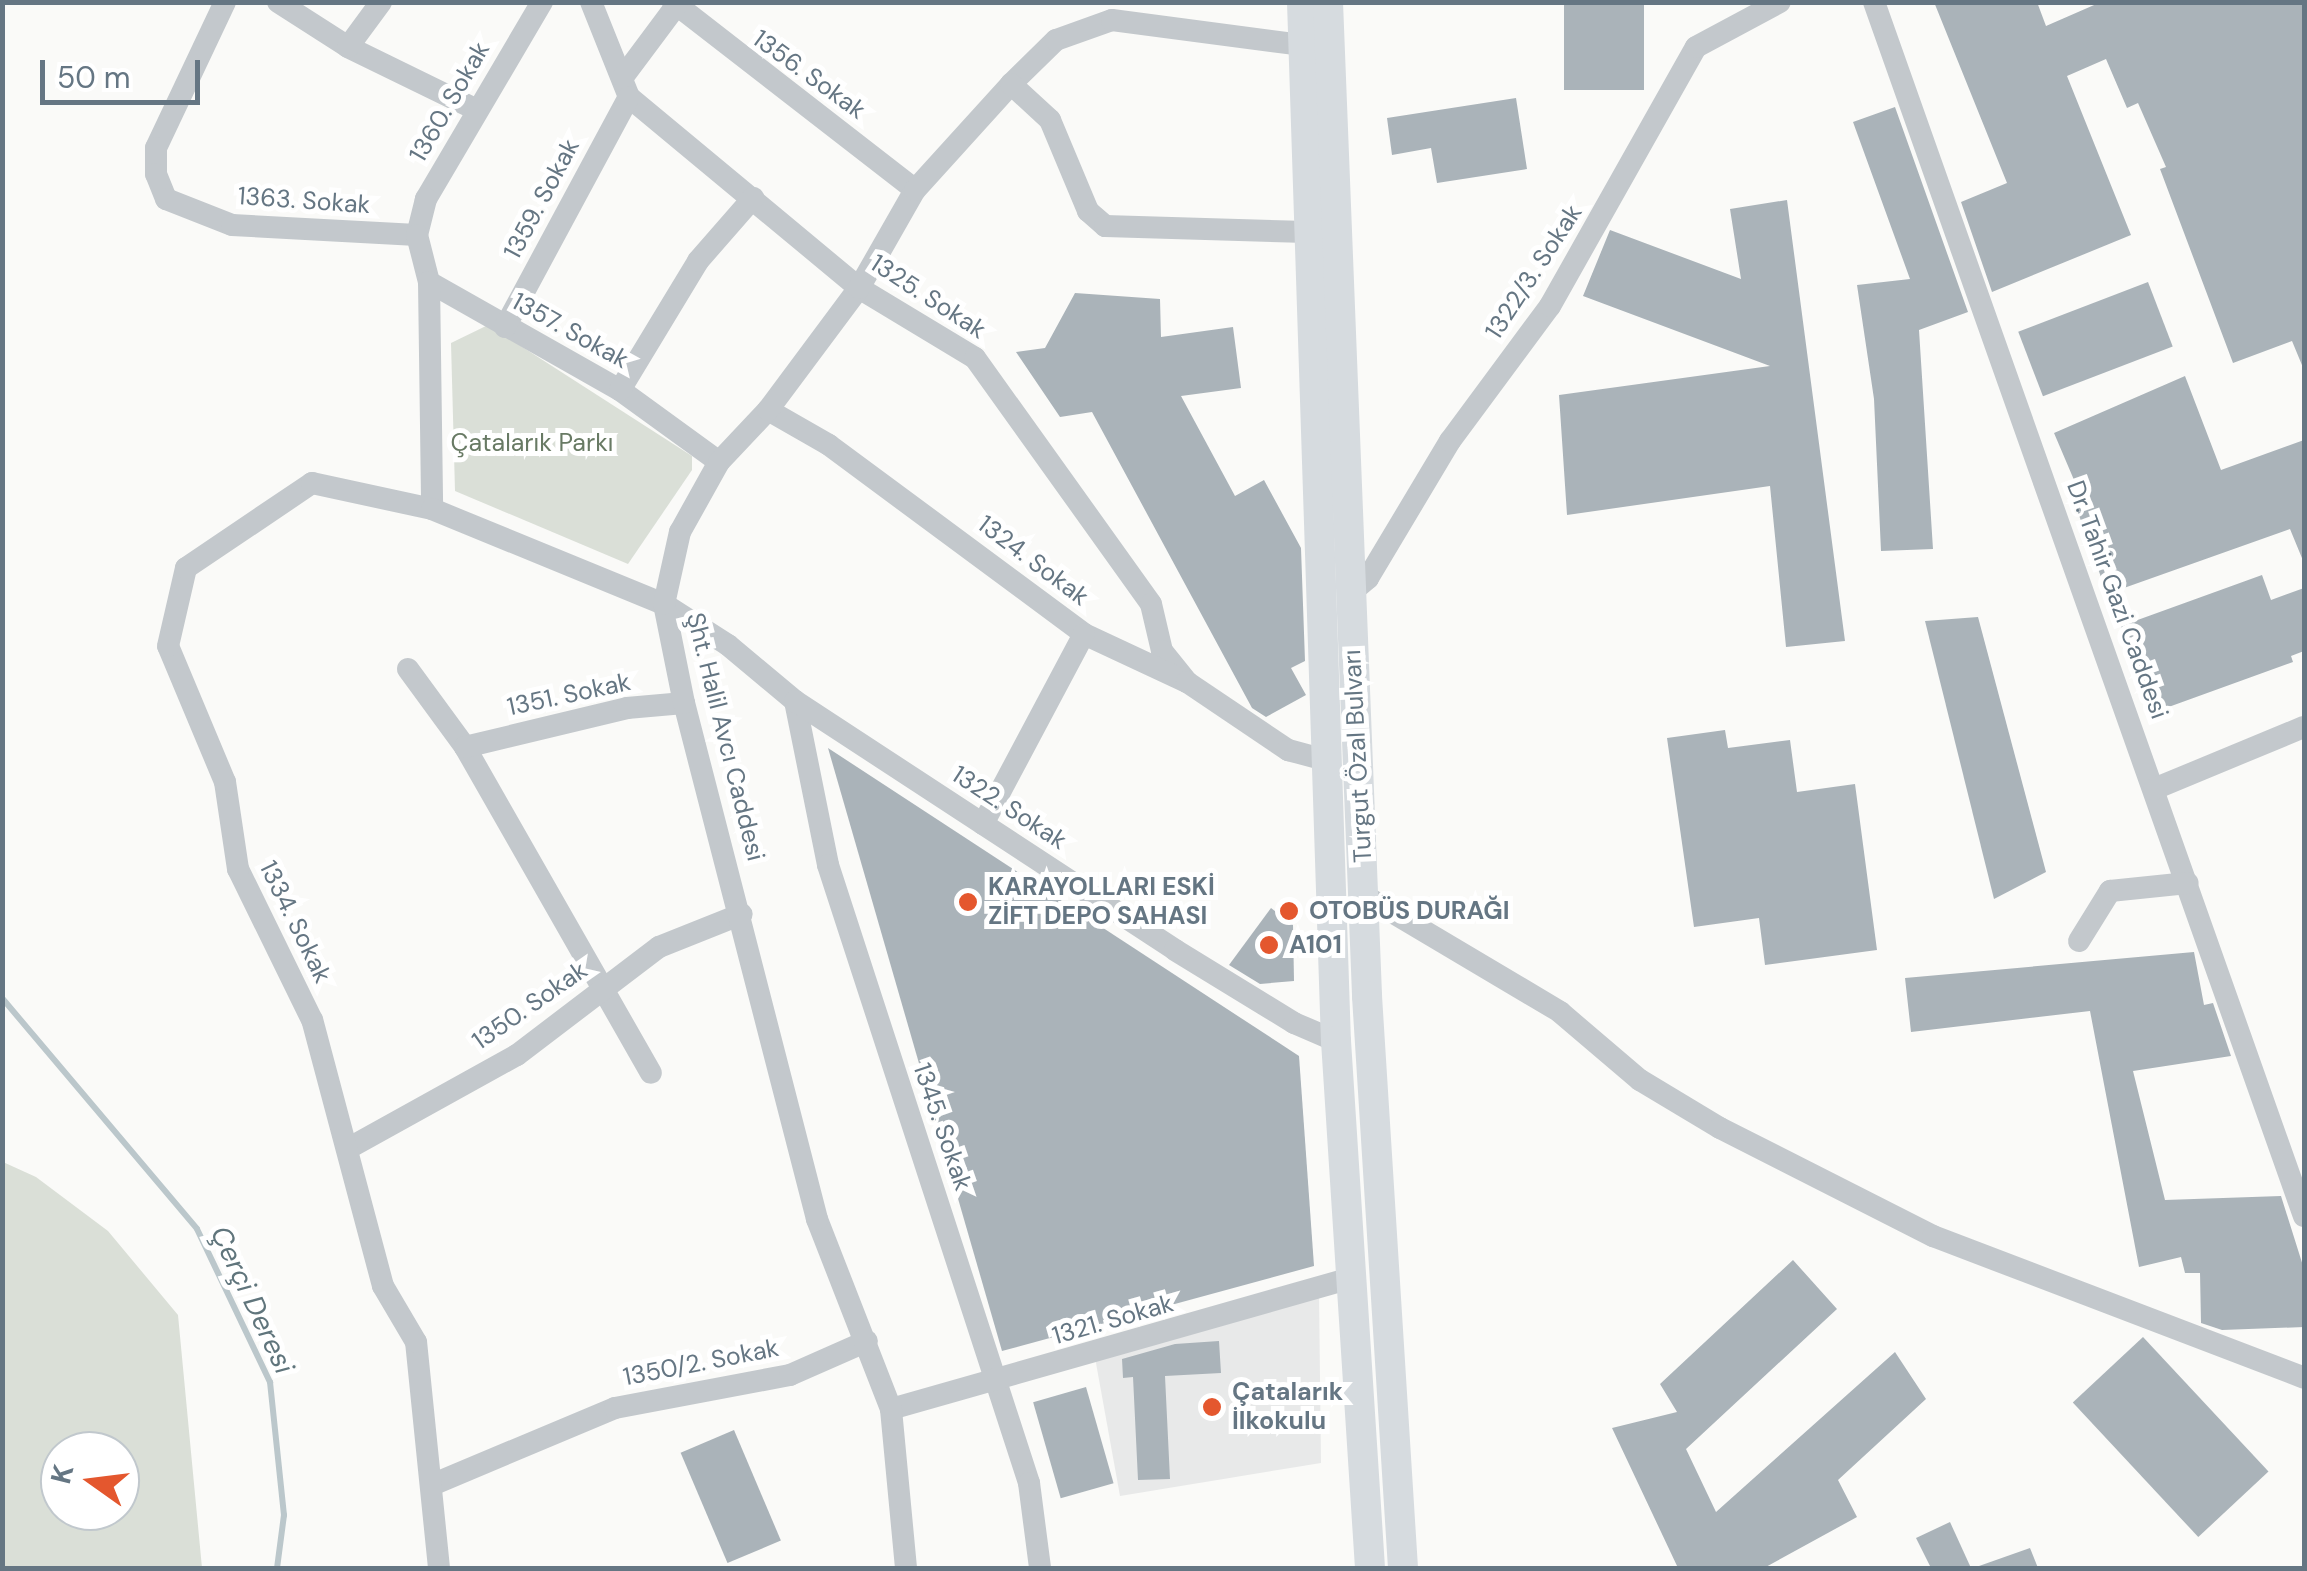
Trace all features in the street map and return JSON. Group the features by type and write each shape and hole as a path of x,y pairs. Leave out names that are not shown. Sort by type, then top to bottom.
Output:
{"main road":[{"path":"1302,2 1336,1041 1348,1279 1370,1568"},
{"name":"Turgut Özal Bulvarı","path":"1328,2 1348,595 1403,1568"}],"street":[{"name":"1363. Sokak","path":"225,2 156,148 156,174 166,199 232,226 417,235"},
{"path":"278,2 348,47 476,108"},
{"path":"348,47 381,2"},
{"name":"1360. Sokak","path":"417,235 426,199 476,108 542,2"},
{"name":"1325. Sokak","path":"591,2 626,87 859,288 976,358 1151,604 1162,652 1187,682"},
{"name":"1322/3. Sokak","path":"1348,595 1368,578 1450,441 1550,306 1696,48 1780,2"},
{"name":"Dr. Tahir Gazi Caddesi","path":"1874,2 2304,1216"},
{"name":"1359. Sokak","path":"505,326 626,87 675,4"},
{"name":"1356. Sokak","path":"675,4 915,190"},
{"name":"Şht. Halil Avcı Caddesi","path":"906,1568 891,1409 868,1341 816,1218 742,914 684,703 664,604 680,532 719,462 768,410 859,288 915,190 1056,40 1112,20 1303,45"},
{"path":"1011,84 1050,120 1088,211 1105,226 1307,232"},
{"path":"620,390 698,261 753,198"},
{"path":"417,235 429,282 432,509 664,604"},
{"name":"1357. Sokak","path":"429,282 620,390 719,462"},
{"name":"1324. Sokak","path":"768,410 829,445 1084,634 1187,682 1288,750 1329,760"},
{"name":"1334. Sokak","path":"432,509 312,482 203,552 186,568 172,609 168,646 225,782 238,869 312,1020 350,1148 383,1286 416,1342 434,1484 439,1568"},
{"name":"1322. Sokak","path":"664,604 728,645 796,701 983,824 1277,1012 1336,1041"},
{"path":"983,824 1084,634"},
{"path":"408,669 466,746 650,1074"},
{"name":"1345. Sokak","path":"796,701 828,864 999,1382 1029,1483 1040,1568"},
{"name":"1351. Sokak","path":"466,746 627,708 684,703"},
{"path":"2154,789 2304,727"},
{"path":"2079,942 2110,891 2188,883"},
{"path":"1365,896 1560,1012 1640,1080 1720,1128 1933,1236 2304,1378"},
{"name":"1350. Sokak","path":"350,1148 517,1055 659,947 742,914"},
{"name":"1321. Sokak","path":"891,1409 999,1382 1348,1279"},
{"name":"1350/2. Sokak","path":"434,1484 615,1408 790,1376 868,1341"}],"shaded area":[{"name":"Çatalarık İlkokulu","path":"1319,1294 1321,1463 1120,1496 1094,1352"}],"green space":[{"name":"Çatalarık Parkı","path":"488,325 692,456 692,470 628,564 455,491 451,343"},
{"path":"3,1162 36,1177 108,1231 178,1315 202,1568 3,1568"}],"building":[{"path":"1564,2 1644,2 1644,90 1564,90"},
{"path":"1934,2 2037,2 2046,26 2101,2 2304,2 2304,370 2292,341 2233,363 2160,169 2166,167 2138,103 2127,108 2106,59 2067,76 2131,235 1992,292 1961,202 2007,183"},
{"path":"1516,98 1527,169 1437,183 1431,148 1392,155 1387,118"},
{"path":"1895,107 1968,312 1919,330 1933,549 1881,551 1874,399 1857,285 1910,279 1853,122"},
{"path":"1787,200 1845,641 1786,647 1770,486 1567,515 1559,395 1770,366 1583,296 1610,230 1741,279 1730,209"},
{"path":"2148,282 2173,346 2043,396 2018,332"},
{"path":"1075,293 1160,299 1161,337 1233,327 1241,388 1181,396 1235,496 1264,480 1301,548 1305,661 1291,668 1306,695 1266,717 1252,708 1092,412 1060,417 1016,352 1045,348"},
{"path":"2185,376 2221,470 2304,440 2304,563 2290,529 2107,594 2070,490 2077,487 2054,433"},
{"path":"2262,575 2271,600 2304,588 2304,651 2291,656 2293,662 2152,713 2121,626"},
{"path":"1978,617 2046,872 1994,899 1925,621"},
{"path":"1725,730 1728,748 1790,740 1797,792 1855,784 1877,950 1765,965 1759,918 1694,927 1667,738"},
{"name":"KARAYOLLARI ESKİ ZİFT DEPO SAHASI","path":"828,748 1299,1056 1314,1266 1002,1351"},
{"name":"A101","path":"1271,908 1293,925 1294,981 1260,984 1229,965"},
{"path":"2194,952 2204,1005 2213,1003 2231,1056 2133,1071 2165,1200 2281,1196 2304,1269 2304,1327 2222,1330 2201,1323 2200,1273 2185,1273 2181,1257 2139,1267 2090,1011 1911,1032 1905,978"},
{"path":"1793,1260 1837,1309 1686,1449 1716,1512 1895,1352 1926,1399 1838,1480 1857,1517 1764,1568 1678,1568 1612,1428 1677,1412 1660,1384"},
{"path":"2143,1337 2268,1472 2198,1537 2073,1402"},
{"path":"1219,1341 1221,1373 1165,1376 1170,1479 1138,1480 1133,1377 1123,1378 1122,1359 1175,1344"},
{"path":"1086,1387 1114,1483 1061,1498 1033,1402"},
{"path":"734,1430 781,1540 727,1563 681,1453"},
{"path":"1950,1522 1971,1568 1931,1568 1916,1538"},
{"path":"2030,1548 2038,1568 1979,1568 1979,1566"}],"waterway":[{"name":"Çerçi Deresi","path":"2,998 197,1229 270,1382 284,1515 277,1568"}],"place":[{"name":"KARAYOLLARI ESKİ ZİFT DEPO SAHASI","path":"968,902"},
{"name":"OTOBÜS DURAĞI","path":"1289,911"},
{"name":"A101","path":"1269,945"},
{"name":"Çatalarık İlkokulu","path":"1212,1407"}]}
